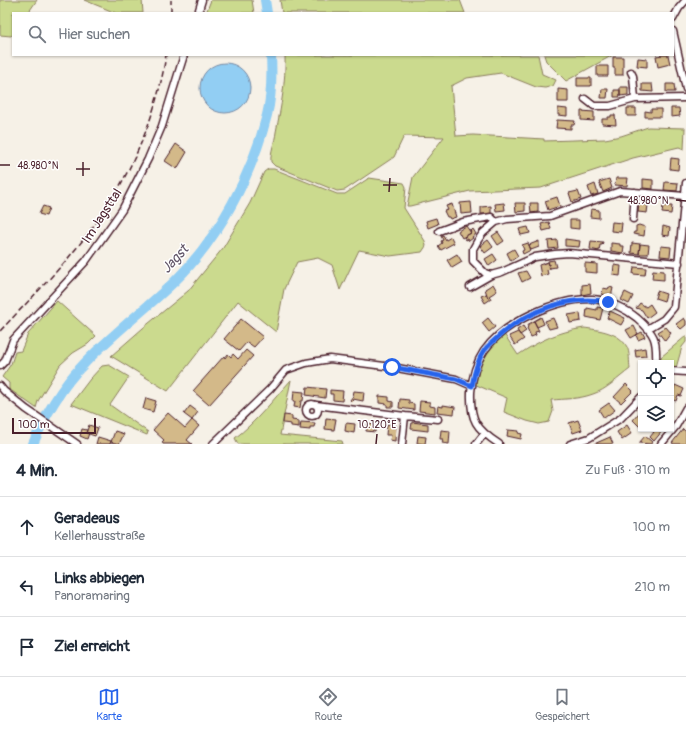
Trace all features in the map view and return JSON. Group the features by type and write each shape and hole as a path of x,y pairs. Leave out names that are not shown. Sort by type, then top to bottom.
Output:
{"street":[{"path":"199,12 202,0"},
{"path":"674,17 686,0"},
{"path":"674,35 686,89"},
{"name":"Im Jagsttal","path":"0,366 4,361 13,340 86,261 122,210 148,159 162,126 184,56"},
{"path":"631,72 633,76 635,99"},
{"path":"585,99 594,106 610,106 635,99 686,98"},
{"path":"649,328 664,319 674,307 686,183"},
{"path":"491,275 485,273 473,261 473,249 483,233 496,222 507,219 550,216 620,191 685,196"},
{"path":"632,219 635,192"},
{"path":"439,231 463,222 491,216 496,222"},
{"path":"470,286 491,275 502,272 534,257 555,254 569,253 679,263"},
{"path":"499,444 484,434 475,421 470,409 472,386 477,365 483,352 489,345 512,325 535,312 556,304 574,301 594,299 608,302 630,312 649,328 656,348 656,360"},
{"path":"213,444 270,389 286,370 306,363 330,359 392,367 456,379 472,386"},
{"path":"674,371 686,372"},
{"path":"0,386 4,391 39,418 77,444"},
{"path":"570,444 589,438 621,418 638,400"},
{"path":"316,406 438,419"},
{"path":"662,444 676,426 686,408"},
{"path":"402,444 404,416"},
{"path":"476,444 484,434"}],"green space":[{"path":"0,0 37,0 29,12 12,12 12,35 0,35"},
{"path":"84,0 142,0 143,12 114,12"},
{"path":"211,0 252,0 254,12 206,12"},
{"path":"280,0 460,0 465,12 282,12"},
{"path":"285,56 538,56 542,74 556,80 553,86 545,88 536,87 501,73 467,78 451,86 456,136 473,135 544,139 544,141 605,139 621,136 648,127 685,128 684,149 679,147 633,158 541,188 470,191 407,206 413,177 444,137 404,136 394,157 345,190 337,191 275,166 271,162 271,154 283,94"},
{"path":"544,56 611,56 566,81 546,61"},
{"path":"268,169 274,169 337,194 345,194 369,178 404,183 406,187 404,208 425,241 426,246 422,252 390,256 359,250 340,290 332,265 318,258 297,262 284,289 276,332 238,301 168,391 111,356 188,291 223,248 250,203 264,172"},
{"path":"57,301 96,336 88,344 73,353 60,365 38,401 36,408 9,389 9,383 2,377 11,364 15,352 21,351 28,334"},
{"path":"584,328 608,333 619,338 628,349 630,369 607,387 588,396 551,400 553,411 549,422 539,424 504,412 507,398 474,384 485,356 504,334 518,355 550,337"},
{"path":"686,336 686,342 682,347 676,368 674,368 674,360 661,360 661,357"},
{"path":"109,365 129,377 110,405 148,432 147,435 71,404 102,366"},
{"path":"291,380 280,435 342,441 343,444 238,444 235,438 257,418"}],"water":[{"path":"220,63 230,63 243,70 250,83 250,93 243,106 230,113 220,113 211,109 204,102 200,93 200,83 204,74 211,67"}],"building":[{"path":"656,56 668,56 670,64 658,67"},
{"path":"613,57 623,57 623,75 615,75 615,68 613,68"},
{"path":"638,58 647,59 647,67 637,66"},
{"path":"597,66 608,66 608,76 597,76"},
{"path":"577,78 591,78 591,86 577,86"},
{"path":"642,84 652,84 653,92 642,91"},
{"path":"666,84 674,84 675,92 666,92"},
{"path":"620,87 628,87 628,95 620,96"},
{"path":"558,89 568,90 568,102 558,102"},
{"path":"602,89 608,89 607,98 601,98"},
{"path":"614,90 620,90 620,97 614,97"},
{"path":"558,108 567,109 567,116 558,115"},
{"path":"627,108 636,108 636,116 627,116"},
{"path":"671,108 679,108 680,116 671,117"},
{"path":"651,109 661,109 661,117 645,117 645,111 651,112"},
{"path":"581,111 594,112 594,121 581,120"},
{"path":"611,115 615,115 616,125 602,124 602,119 608,119"},
{"path":"557,120 575,121 574,125 571,125 571,129 556,128"},
{"path":"176,144 187,152 177,169 165,161"},
{"path":"671,158 679,159 678,170 670,169"},
{"path":"616,178 628,178 627,186 615,185"},
{"path":"609,179 612,188 603,192 599,182"},
{"path":"643,179 653,180 653,189 643,188"},
{"path":"665,182 678,183 677,191 664,190"},
{"path":"595,184 598,194 591,196 588,187"},
{"path":"578,191 581,199 572,202 569,193"},
{"path":"557,197 560,206 548,210 545,201"},
{"path":"471,202 472,213 461,214 460,203"},
{"path":"504,203 505,210 496,211 495,204"},
{"path":"515,203 525,203 525,211 516,212"},
{"path":"530,203 538,203 538,212 531,213"},
{"path":"452,204 456,217 450,219 444,211 448,210 446,206"},
{"path":"639,204 648,205 647,213 638,212"},
{"path":"43,206 49,208 46,216 39,214"},
{"path":"491,206 491,214 481,214 481,207"},
{"path":"663,206 672,206 671,214 662,213"},
{"path":"591,209 599,210 599,218 590,217"},
{"path":"436,218 438,224 428,228 426,221"},
{"path":"570,220 579,220 579,229 570,228"},
{"path":"549,222 551,229 543,231 541,224"},
{"path":"612,222 622,223 621,232 611,231"},
{"path":"639,225 645,227 644,236 633,234 636,232 636,226"},
{"path":"466,226 471,233 462,238 458,231"},
{"path":"663,226 670,228 669,236 662,235"},
{"path":"528,227 530,233 521,235 519,229"},
{"path":"473,229 476,234 469,241 468,239 466,240 464,237 471,233 470,232"},
{"path":"498,232 504,241 498,245 492,236"},
{"path":"443,235 446,240 451,237 454,243 441,250 438,246 442,243 441,241 443,240 441,236"},
{"path":"565,239 580,241 579,247 565,246"},
{"path":"488,240 493,247 485,253 480,246"},
{"path":"557,240 558,248 549,249 548,241"},
{"path":"539,241 539,247 531,250 529,245"},
{"path":"591,241 603,242 602,245 600,245 599,251 590,249"},
{"path":"528,243 531,250 523,254 522,251 524,250 522,245"},
{"path":"611,243 624,246 623,253 611,251"},
{"path":"632,243 640,244 639,254 631,253"},
{"path":"640,244 649,245 648,254 639,254"},
{"path":"661,246 671,247 670,257 660,256"},
{"path":"514,249 518,256 511,261 507,253"},
{"path":"457,254 462,262 452,268 447,260"},
{"path":"493,254 497,260 489,266 485,259"},
{"path":"554,260 556,267 550,268 548,261"},
{"path":"548,262 550,269 547,270 548,274 541,276 539,265"},
{"path":"585,263 597,264 597,273 585,272"},
{"path":"614,265 621,266 620,276 613,275"},
{"path":"634,267 646,268 645,275 633,274"},
{"path":"653,270 664,271 664,280 652,279"},
{"path":"526,271 530,278 522,282 518,273"},
{"path":"493,284 497,291 488,298 485,289"},
{"path":"590,284 591,293 582,295 582,285"},
{"path":"609,287 613,288 611,297 602,294 603,288 608,289"},
{"path":"657,291 666,294 664,301 655,298"},
{"path":"625,292 633,296 629,304 621,300"},
{"path":"486,294 488,298 490,297 491,299 485,303 481,296"},
{"path":"640,303 646,307 650,304 655,312 647,318 642,310 636,308"},
{"path":"597,307 603,308 600,320 586,317 587,308 597,310"},
{"path":"610,311 625,318 621,325 607,318"},
{"path":"580,313 581,321 570,323 568,315"},
{"path":"541,317 544,324 537,327 534,321"},
{"path":"488,318 495,327 489,332 482,323"},
{"path":"553,318 557,327 549,329 545,321"},
{"path":"684,318 686,325 681,329 676,324"},
{"path":"241,319 263,337 254,347 247,342 239,351 224,339"},
{"path":"534,321 539,331 535,332 536,335 531,337 527,325"},
{"path":"523,326 526,331 520,335 517,330"},
{"path":"634,326 638,334 631,338 626,330"},
{"path":"666,327 671,333 665,341 658,332"},
{"path":"518,332 524,339 515,345 509,336"},
{"path":"642,332 645,337 638,340 636,335"},
{"path":"645,348 646,356 636,357 635,350"},
{"path":"246,350 253,356 209,405 193,391 224,356 225,358 228,354 231,357 233,354 238,359"},
{"path":"626,384 633,391 621,403 614,397"},
{"path":"675,385 684,389 681,396 678,395 676,401 674,400"},
{"path":"307,387 326,389 325,398 306,395"},
{"path":"330,390 343,391 342,401 333,400 333,394 330,394"},
{"path":"294,391 304,392 303,401 301,401 300,408 294,407"},
{"path":"354,391 364,392 363,401 353,399 352,402 350,400"},
{"path":"379,396 389,397 389,401 393,402 393,407 387,407 387,404 379,403"},
{"path":"146,398 156,401 153,412 143,409"},
{"path":"400,399 409,400 409,403 414,404 414,410 399,408"},
{"path":"420,401 430,402 430,406 435,407 435,413 419,411"},
{"path":"609,403 615,410 604,418 599,410"},
{"path":"443,405 455,407 454,414 437,412 438,406 443,407"},
{"path":"190,406 198,412 192,420 184,414"},
{"path":"168,413 185,428 192,420 199,426 187,440 192,444 163,444 162,442 164,440 153,430"},
{"path":"638,414 638,425 633,420"},
{"path":"284,415 292,416 292,420 299,421 299,427 283,423"},
{"path":"326,418 336,419 334,430 325,429"},
{"path":"578,420 582,430 573,433 569,423"},
{"path":"301,422 315,423 314,427 310,427 310,430 300,429"},
{"path":"412,422 428,424 428,431 411,429"},
{"path":"346,423 355,424 354,433 345,431"},
{"path":"367,424 376,425 375,432 366,431"},
{"path":"387,424 396,425 395,441 390,440 391,435 386,435"},
{"path":"89,425 98,428 95,436 86,433"},
{"path":"627,425 632,433 622,440 617,432"},
{"path":"82,429 87,430 86,433 89,433 87,439 80,436"},
{"path":"683,429 686,432 686,444 672,443"},
{"path":"441,430 450,431 449,444 442,443 443,439 440,439"},
{"path":"508,430 519,431 518,433 522,434 521,439 507,436"},
{"path":"115,431 124,434 119,444 111,442"},
{"path":"654,432 661,432 654,441 650,437"},
{"path":"418,436 426,437 425,444 417,443"},
{"path":"645,436 652,442 651,444 639,443"},
{"path":"98,437 111,441 110,444 96,444"},
{"path":"610,437 613,444 594,444"}],"waterway":[{"name":"Jagst","path":"265,0 267,12"},
{"name":"Jagst","path":"33,444 42,423 54,402 75,373 105,343 175,281 191,264 206,245 232,204 243,183 261,138 271,93 271,56"}],"railway":[{"path":"171,0 171,12"},
{"path":"0,331 73,252 95,224 120,186 141,144 149,122 162,78 166,56"}],"route":[{"path":"392,367 456,379 472,386 477,365 483,352 512,325 535,312 556,304 594,299 608,302"}]}
